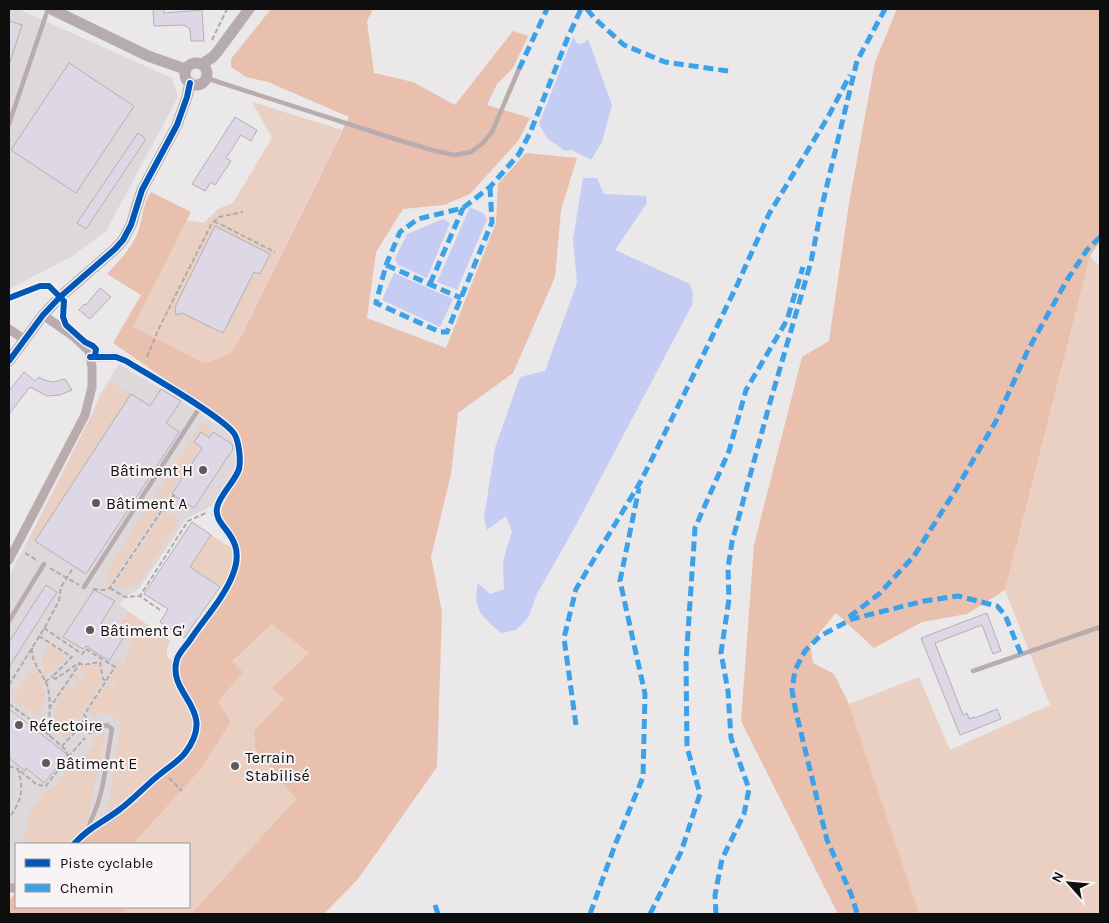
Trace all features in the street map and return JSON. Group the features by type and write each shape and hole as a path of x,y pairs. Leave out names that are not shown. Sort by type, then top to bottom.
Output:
{"street":[{"path":"50,9 148,56 185,70"},
{"path":"202,64 206,70 206,78 198,85 190,83 185,76 185,70 191,63 202,64 213,57 248,9"},
{"path":"9,361 43,315 115,249 128,233 142,190 177,125 190,83"},
{"path":"9,560 85,415 93,378 90,357 84,346 43,315"},
{"path":"9,329 25,340"},
{"path":"75,843 89,830 119,810 184,755 192,742 196,727 195,713 176,681 178,658 224,591 233,574 237,558 235,542 217,517 217,508 239,468 239,453 235,434 226,424 126,361 116,357 90,357"}],"lane":[{"path":"9,124 50,9"},
{"path":"206,78 435,152 455,155 471,152 483,143 492,132 519,69"},
{"path":"84,587 200,407"},
{"path":"9,621 44,564"},
{"path":"973,671 1100,626"},
{"path":"89,830 88,826 96,810 112,729 107,725 90,732"}],"path":[{"path":"218,51 212,39 227,9"},
{"path":"147,357 159,328 214,221 225,215 243,212"},
{"path":"214,221 276,252"},
{"path":"57,572 84,587 104,590 110,588 170,498 175,495"},
{"path":"140,596 188,521 217,508"},
{"path":"9,685 59,601 61,586 73,568"},
{"path":"110,588 125,598 140,596 160,610"},
{"path":"44,628 82,654 86,649 115,667 84,715 86,717 82,723 62,746"},
{"path":"39,636 72,658 45,682"},
{"path":"32,648 35,665 45,682 49,697 48,725 50,737"},
{"path":"53,676 55,679 80,663 83,665 100,662 103,679 106,681"},
{"path":"49,709 80,663"},
{"path":"9,704 35,722 62,746 66,750 68,757"},
{"path":"9,766 18,769 37,785 46,786 90,732"},
{"path":"9,818 21,797 21,780 18,769"},
{"path":"163,772 182,791"}],"shaded area":[{"path":"9,9 18,9 172,78 178,97 106,231 71,257 9,289"},
{"path":"271,9 373,9 367,21 374,73 413,82 455,105 513,31 528,36 513,68 497,84 487,105 530,118 518,141 470,194 444,205 403,209 376,252 367,318 446,348 496,223 498,184 526,153 577,158 561,210 555,277 513,373 458,413 451,474 431,557 442,612 437,767 358,879 324,914 191,914 296,799 255,748 254,731 284,698 272,688 309,653 272,624 232,662 243,672 218,702 231,722 200,770 134,843 79,843 181,761 199,724 179,683 179,662 227,593 241,558 237,538 219,513 242,468 242,459 225,420 113,343 141,295 107,274 126,253 133,242 139,229 146,201 151,192 191,212 133,327 204,363 230,354 242,335 349,117 268,82 246,77 231,67 231,59"},
{"path":"897,9 1100,9 1100,242 1090,256 1005,590 967,614 922,622 874,648 836,613 810,644 813,663 834,674 849,704 919,914 838,914 741,721 754,545 802,357 829,341 849,203 875,62"},
{"path":"252,102 342,130 242,335 230,354 204,363 132,327 187,220 204,223 218,209 233,203 272,138"},
{"path":"1090,256 1100,267 1100,914 918,914 849,704 919,677 950,750 1050,705 1005,590"},
{"path":"119,364 181,401 218,426 220,424 233,439 236,452 235,468 216,504 186,519 139,589 125,597 120,605 170,641 167,648 167,657 174,662 183,750 71,843 15,843 15,885 9,885 9,576 91,416 100,394"},
{"path":"110,382 131,394 35,541 30,537"},
{"path":"202,422 212,429 109,586 107,577 109,567"},
{"path":"164,510 180,520 138,585 126,588 113,588"},
{"path":"211,535 235,550 224,589 190,567"},
{"path":"129,612 170,641 167,648 167,657 174,662 191,708 193,720 191,735 183,750 107,816 121,722 108,713 98,713 94,718 87,713 106,683 113,687 116,684 109,680 117,667 112,663 119,660 124,666 132,641 131,633 118,628"},
{"name":"Terrain Stabilisé","path":"272,624 309,653 273,687 284,697 254,731 255,748 296,799 191,914 128,914 122,908 190,908 190,843 134,843 200,770 231,722 218,702 243,672 232,663"},
{"path":"50,645 69,658 46,675 42,659"},
{"path":"99,664 102,682 79,718 74,716 68,725 75,730 67,740 55,727 55,714 59,701 68,685 75,689 78,683 72,678 75,674 82,679 85,674 79,669 81,667"},
{"path":"34,666 41,679 45,697 44,703 37,715 12,700"},
{"path":"102,733 106,736 86,828 71,843 26,843 22,839 31,810 46,792 55,786 72,765 79,767 81,759 96,745 91,742"},
{"path":"15,894 15,908 122,908 128,914 9,914 9,900"}],"water":[{"path":"573,37 578,44 584,43 588,39 612,105 602,142 591,160 572,150 565,151 547,138 539,124"},
{"path":"583,178 597,178 604,194 646,196 647,203 615,250 690,284 693,294 692,305 575,527 537,594 528,618 516,630 501,633 480,612 476,600 478,583 490,594 504,589 503,561 512,531 506,516 487,530 484,517 495,448 520,377 545,371 577,283 573,239"},
{"path":"470,207 483,213 487,219 457,290 437,282"},
{"path":"443,219 450,223 427,278 398,265 395,259 407,234"},
{"path":"394,273 453,299 440,327 382,300"}],"building":[{"path":"153,9 164,9 164,13 202,10 204,41 191,41 190,29 184,25 154,26"},
{"path":"9,21 22,25 10,62 9,62"},
{"path":"69,63 134,106 76,193 11,150"},
{"path":"235,117 257,130 251,141 241,135 226,158 231,161 215,185 211,182 205,191 192,184"},
{"path":"138,133 146,139 86,229 77,223"},
{"path":"215,226 270,254 260,274 254,272 223,333 182,313 176,315 175,307"},
{"path":"100,288 111,297 90,319 79,310 84,304 86,305"},
{"path":"24,372 35,381 39,377 53,382 65,379 72,390 60,395 47,396 30,387 9,414 9,391"},
{"name":"Bâtiment A","path":"161,389 181,401 166,423 179,432 86,574 35,541 131,394 150,406"},
{"name":"Bâtiment H","path":"201,432 209,438 213,432 232,444 233,449 194,508 172,494 202,448 194,442"},
{"path":"192,522 211,535 190,567 220,587 184,638 160,622 168,609 144,594"},
{"path":"46,585 57,592 9,667 9,642"},
{"name":"Bâtiment G'","path":"94,590 115,601 101,623 123,638 109,661 86,646 83,649 63,637"},
{"path":"987,613 1001,651 993,654 982,625 935,643 963,715 967,713 969,719 975,718 997,709 1001,719 960,735 921,638"},
{"path":"9,709 81,765 63,760 44,783 26,768 25,771 9,758"}],"marked path":[{"path":"519,69 547,9"},
{"path":"490,187 492,222 447,332 440,332 376,303 386,265 400,232 418,219 463,208 490,187 519,154 530,133 581,9"},
{"path":"587,9 595,19 624,45 665,62 728,71"},
{"path":"716,914 715,895 722,859 744,814 749,789 731,738 728,691 721,653 729,599 728,568 732,542 811,262 821,210 857,61 885,9"},
{"path":"576,725 564,638 576,589 641,481 738,283 769,214 828,117 850,75"},
{"path":"430,284 463,208"},
{"path":"849,617 879,594 914,556 996,421 1028,350 1067,280 1087,250 1100,237"},
{"path":"386,265 461,298"},
{"path":"650,914 681,852 700,794 687,747 686,662 695,528 729,451 746,390 787,320 803,267"},
{"path":"590,914 615,845 643,777 645,694 620,581 639,488"},
{"path":"857,913 851,894 827,840 796,712 792,690 795,670 805,651 820,636 852,619 924,601 958,596 997,606 1005,615 1021,654"},
{"path":"435,905 438,914"}],"cycle path":[{"path":"9,361 43,315 60,297 123,240 131,225 142,190 177,125 190,83"},
{"path":"9,298 40,286 49,286 64,301 63,317 66,325 96,349 95,356"},
{"path":"75,843 90,829 124,806 179,759 194,738 197,725 195,713 178,683 176,672 177,659 219,600 233,574 236,550 233,541 217,515 217,508 218,503 237,474 240,461 239,447 235,435 217,418 126,361 116,357 90,357"}],"place":[{"name":"Bâtiment H","path":"203,470"},
{"name":"Bâtiment A","path":"96,503"},
{"name":"Bâtiment G'","path":"90,630"},
{"name":"Réfectoire","path":"19,725"},
{"name":"Bâtiment E","path":"46,763"},
{"name":"Terrain Stabilisé","path":"235,766"}]}
